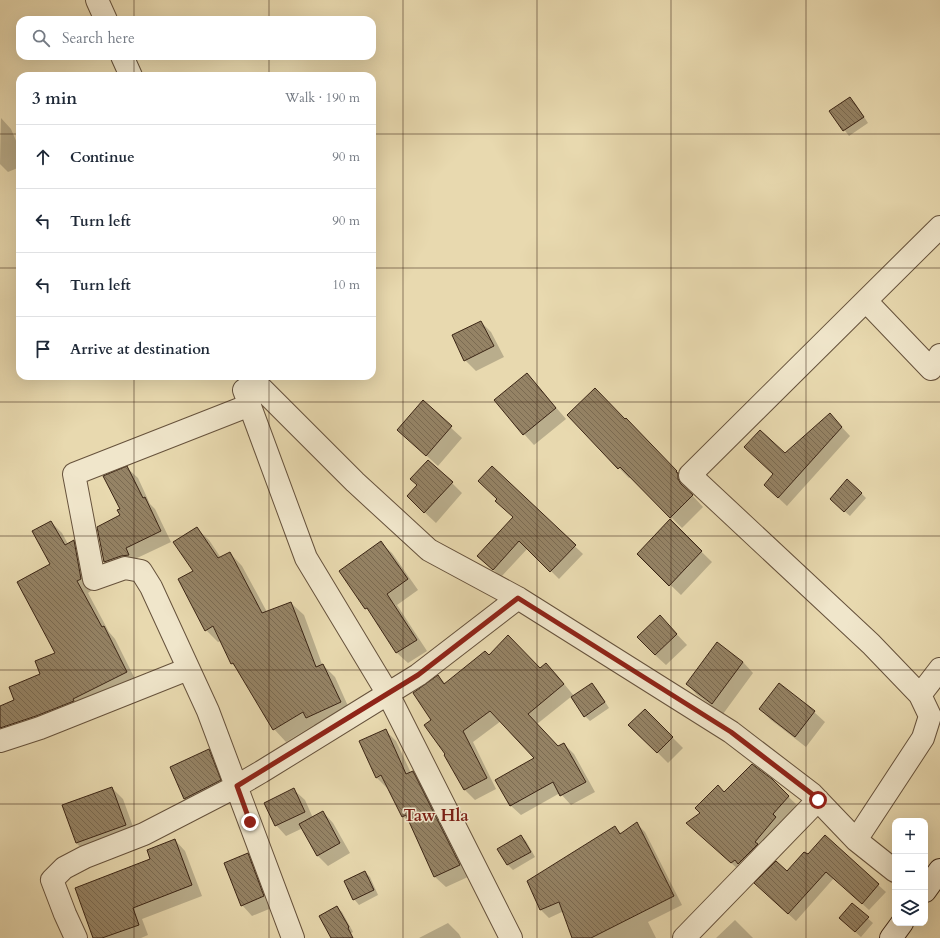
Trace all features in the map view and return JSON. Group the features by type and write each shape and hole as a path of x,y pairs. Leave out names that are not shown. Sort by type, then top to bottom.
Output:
{"street":[{"path":"97,0 104,16"},
{"path":"124,60 129,72"},
{"path":"856,840 923,738 930,716 920,695 871,644 690,474 940,227"},
{"path":"866,301 931,369 940,355"},
{"path":"241,380 306,558 388,694 511,938"},
{"path":"253,380 354,482 394,520 429,550 518,598 731,732 812,794 856,840 892,869"},
{"path":"250,405 74,474 94,579 124,568 141,571 151,587 208,711 293,938"},
{"path":"76,938 64,914 52,880 64,868 84,857 144,834 237,786 418,675 518,598"},
{"path":"0,741 40,728 188,669"},
{"path":"920,695 940,669"},
{"path":"684,938 818,800"},
{"path":"926,890 940,870"},
{"path":"891,938 900,926"}],"building":[{"path":"850,97 864,117 843,131 829,111"},
{"path":"481,321 494,346 464,361 452,335"},
{"path":"527,373 556,408 523,435 494,400"},
{"path":"595,388 677,471 678,479 681,484 693,495 670,518 620,467 618,469 567,415"},
{"path":"423,400 452,426 426,456 397,430"},
{"path":"830,413 842,427 778,498 764,485 773,474 744,447 760,430 785,453"},
{"path":"428,460 453,482 424,513 407,496 417,485 410,479"},
{"path":"127,466 143,498 145,497 161,531 126,548 129,555 104,562 97,527 120,515 117,510 120,509 103,476"},
{"path":"492,466 576,545 550,572 519,541 493,570 477,556 513,517 495,501 497,499 478,481"},
{"path":"847,479 862,493 844,512 830,499"},
{"path":"670,519 702,551 669,586 637,554"},
{"path":"51,521 65,545 74,540 81,579 77,581 102,627 104,626 127,672 73,699 74,701 0,728 0,706 14,700 9,687 40,674 35,661 55,653 17,582 50,564 32,531"},
{"path":"197,527 218,558 230,552 262,613 291,602 316,667 323,664 341,702 306,718 303,712 273,730 233,663 231,664 213,626 205,631 178,579 193,571 173,542"},
{"path":"381,541 408,579 387,594 417,640 396,653 367,608 365,609 339,571"},
{"path":"660,615 677,634 655,655 637,637"},
{"path":"508,635 540,668 546,663 564,684 528,714 558,746 564,743 586,782 560,796 553,782 510,806 495,780 534,758 490,711 463,731 487,778 464,790 444,755 445,754 424,725 431,720 413,693 438,675 444,684 485,651 489,655"},
{"path":"717,642 743,662 712,704 686,684"},
{"path":"592,683 605,702 584,717 571,697"},
{"path":"779,683 815,711 795,737 759,709"},
{"path":"645,709 673,737 657,753 628,725"},
{"path":"386,729 406,774 413,771 460,865 434,877 406,815 402,817 381,775 376,778 359,741"},
{"path":"209,749 221,780 184,799 170,767"},
{"path":"752,764 772,779 789,796 773,814 776,817 755,842 758,844 738,864 735,860 731,863 686,823 700,813 695,808 718,785 724,792"},
{"path":"112,787 126,825 76,843 62,805"},
{"path":"294,788 305,812 275,826 264,803"},
{"path":"323,811 340,843 317,856 299,824"},
{"path":"637,822 674,896 591,938 572,938 559,902 540,910 527,881 615,826 620,834"},
{"path":"521,835 531,852 507,865 497,849"},
{"path":"825,835 879,884 862,904 826,872 788,914 754,883 776,861 787,871 804,852 808,854"},
{"path":"175,839 192,885 133,908 139,925 102,938 93,938 75,888 150,859 147,850"},
{"path":"248,853 264,896 241,906 224,863"},
{"path":"365,871 374,890 353,900 344,881"},
{"path":"852,903 869,917 855,932 839,918"},
{"path":"337,906 349,927 348,928 353,938 331,938 319,916"}],"district":[{"name":"Taw Hla","path":"436,815"}],"route":[{"path":"250,822 237,786 418,675 518,598 731,732 818,800"}]}
